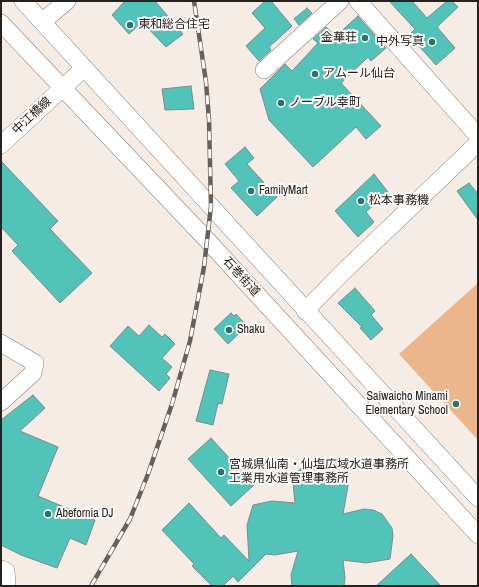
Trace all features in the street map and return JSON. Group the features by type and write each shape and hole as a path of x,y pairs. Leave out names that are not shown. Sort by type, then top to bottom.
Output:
{"street":[{"name":"石巻街道","path":"23,1 305,311 478,498"},
{"path":"42,22 67,1"},
{"path":"264,70 340,1"},
{"path":"358,1 478,136"},
{"name":"石巻街道","path":"1,23 208,240 478,535"},
{"name":"中江橋線","path":"1,145 84,69"},
{"path":"305,311 478,143"},
{"path":"1,343 35,363 33,373 1,402"},
{"path":"1,569 6,571 7,586"}],"shaded area":[{"name":"Saiwaicho Minami Elementary School","path":"478,283 478,440 399,354"}],"building":[{"path":"125,1 155,1 183,34 166,47 142,22 129,34 112,15"},
{"path":"265,1 271,1 292,26 269,47 271,50 259,61 246,46 265,28 252,13"},
{"name":"中外写真","path":"389,1 412,1 427,18 447,1 452,1 458,7 437,27 455,48 436,65 409,35 415,29"},
{"path":"307,8 312,13 299,25 294,19"},
{"path":"358,16 386,48 371,61 368,57 341,83 381,126 366,139 356,127 313,167 269,120 260,89 285,64 292,71 318,43 313,39 326,27 336,36"},
{"path":"191,86 194,109 165,110 162,89"},
{"path":"245,147 254,158 247,164 277,197 257,216 231,188 239,181 225,164"},
{"path":"1,161 58,221 50,229 92,273 60,303 12,251 18,245 1,227"},
{"name":"松本事務機","path":"374,174 388,192 366,212 374,222 358,237 335,211"},
{"path":"469,183 478,194 478,220 457,191"},
{"path":"355,288 375,311 371,315 383,329 371,340 360,328 362,327 338,303"},
{"path":"231,313 234,316 236,314 247,326 228,344 214,329"},
{"path":"149,325 162,337 165,334 175,344 162,358 172,367 166,374 170,378 159,391 110,346 128,326 139,336"},
{"path":"210,370 229,374 222,404 218,403 213,425 196,421"},
{"path":"33,395 45,408 20,431 58,447 38,496 95,520 86,545 70,538 57,568 21,555 1,545 1,420"},
{"name":"宮城県仙南・仙塩広域水道事務所 工業用水道管理事務所","path":"211,438 254,485 231,506 188,459"},
{"path":"319,459 328,460 337,464 347,478 348,486 343,514 364,509 373,510 382,514 392,528 393,536 390,559 366,563 343,560 345,578 344,586 292,586 291,575 298,551 275,555 266,554 238,582 233,576 223,586 212,586 192,566 194,564 162,530 189,503 221,538 224,535 249,561 247,525 253,505 272,501 295,503 293,483 296,474 310,461"},
{"path":"411,554 441,586 376,586"}],"railway":[{"path":"91,586 130,519 148,474 172,404 190,341 204,267 211,206 209,120 206,82 194,1"}],"place":[{"name":"東和総合住宅","path":"130,25"},
{"name":"金華荘","path":"365,38"},
{"name":"中外写真","path":"432,42"},
{"name":"アムール仙台","path":"315,74"},
{"name":"ノーブル幸町","path":"281,103"},
{"name":"FamilyMart","path":"251,191"},
{"name":"松本事務機","path":"361,201"},
{"name":"Shaku","path":"229,330"},
{"name":"Saiwaicho Minami Elementary School","path":"456,404"},
{"name":"宮城県仙南・仙塩広域水道事務所 工業用水道管理事務所","path":"221,472"},
{"name":"Abefornia DJ","path":"48,514"}]}
